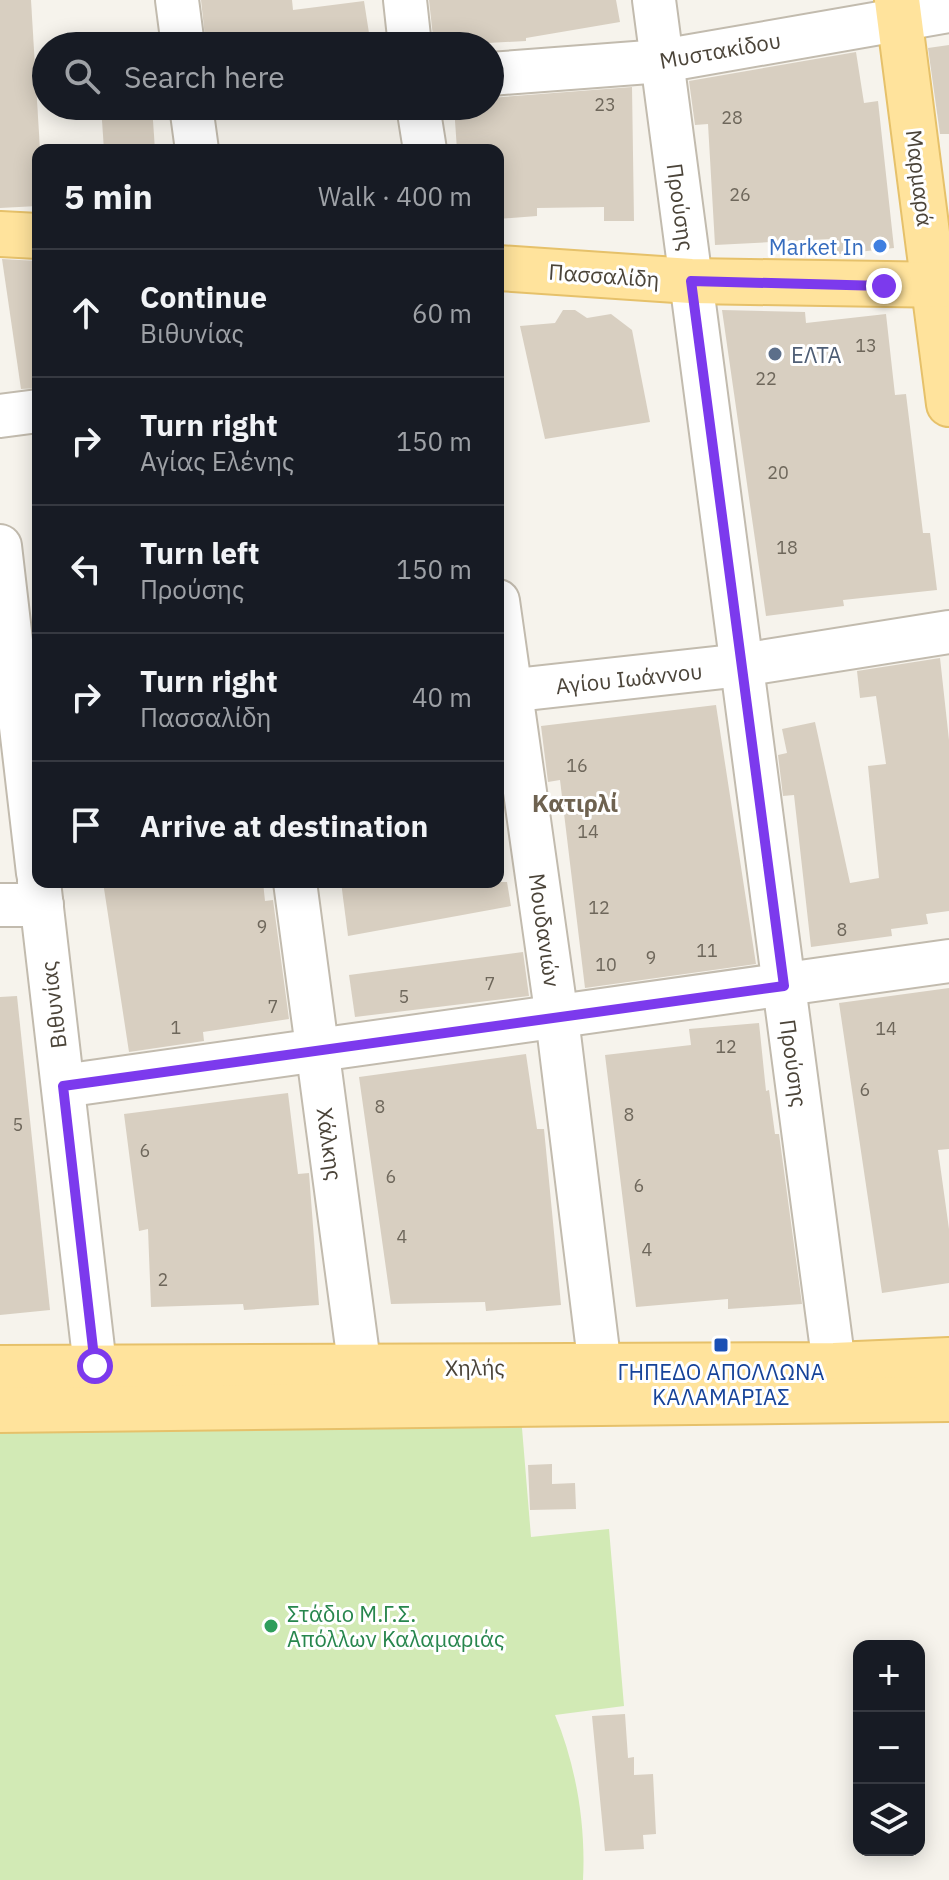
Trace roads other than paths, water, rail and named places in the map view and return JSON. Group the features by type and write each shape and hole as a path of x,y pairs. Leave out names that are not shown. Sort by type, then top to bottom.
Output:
{"main road":[{"name":"Μαρμαρά","path":"898,9 942,286 949,404"},
{"path":"0,234 32,236"},
{"name":"Πασσαλίδη","path":"504,268 691,281 942,286"},
{"name":"Χηλής","path":"602,1384 834,1365 949,1360"},
{"name":"Χηλής","path":"0,1368 95,1366 362,1387"},
{"name":"Χηλής","path":"0,1410 362,1387 602,1384 949,1399"}],"street":[{"path":"177,0 181,32"},
{"path":"405,0 408,32"},
{"name":"Προύσης","path":"654,0 834,1365"},
{"name":"Μυστακίδου","path":"504,73 662,61 898,9 949,11"},
{"path":"193,120 196,144"},
{"path":"420,120 424,144"},
{"path":"0,416 32,412"},
{"name":"Βιθυνίας","path":"0,546 31,746"},
{"name":"Αγίου Ιωάννου","path":"505,691 742,665 949,632"},
{"name":"Μουδανιών","path":"505,691 557,1018 602,1384"},
{"path":"0,905 38,888"},
{"name":"Βιθυνίας","path":"40,888 95,1366"},
{"name":"Χάλκης","path":"296,888 362,1387"},
{"path":"63,1086 949,961"}],"place":[{"name":"Market In","path":"880,246"},
{"name":"ΕΛΤΑ","path":"775,354"},
{"name":"ΓΗΠΕΔΟ ΑΠΟΛΛΩΝΑ ΚΑΛΑΜΑΡΙΑΣ","path":"721,1345"},
{"name":"Στάδιο Μ.Γ.Σ. Απόλλων Καλαμαριάς","path":"271,1626"}],"district":[{"name":"Κατιρλί","path":"575,803"}]}
